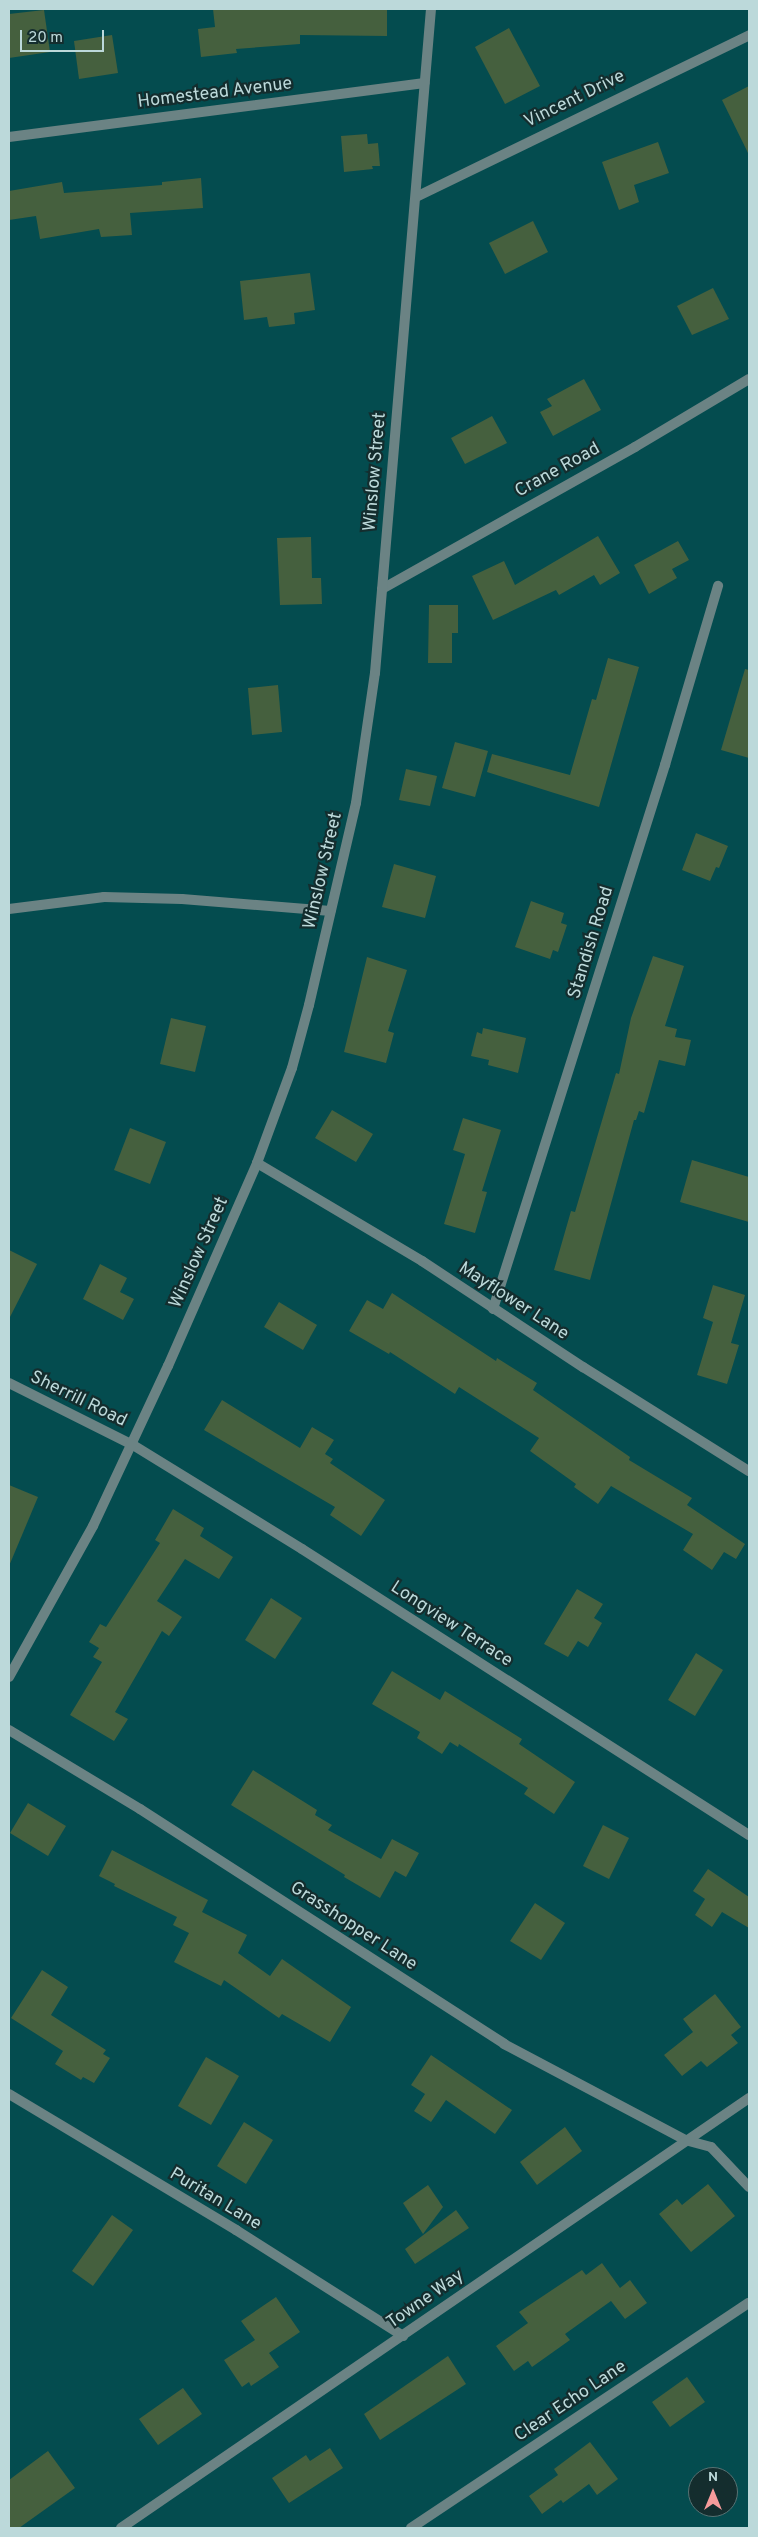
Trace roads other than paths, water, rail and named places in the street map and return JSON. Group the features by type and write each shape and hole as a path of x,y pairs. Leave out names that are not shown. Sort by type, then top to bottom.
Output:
{"street":[{"name":"Winslow Street","path":"9,1677 93,1526 133,1445 257,1163 292,1068 356,802 375,673 432,9"},
{"name":"Vincent Drive","path":"416,196 749,35"},
{"name":"Homestead Avenue","path":"9,137 425,83"},
{"name":"Crane Road","path":"382,589 635,447 749,379"},
{"name":"Standish Road","path":"494,1309 665,765 718,586"},
{"path":"9,909 104,897 182,899 331,911"},
{"name":"Mayflower Lane","path":"257,1163 422,1261 749,1471"},
{"name":"Sherrill Road","path":"9,1383 133,1445"},
{"name":"Longview Terrace","path":"133,1445 302,1549 749,1835"},
{"name":"Grasshopper Lane","path":"9,1730 140,1809 504,2044 685,2140"},
{"name":"Puritan Lane","path":"9,2094 236,2230 403,2336"},
{"name":"Towne Way","path":"121,2528 403,2336 685,2140 749,2098"},
{"path":"685,2140 711,2147 749,2187"},
{"name":"Clear Echo Lane","path":"411,2528 749,2303"}]}
